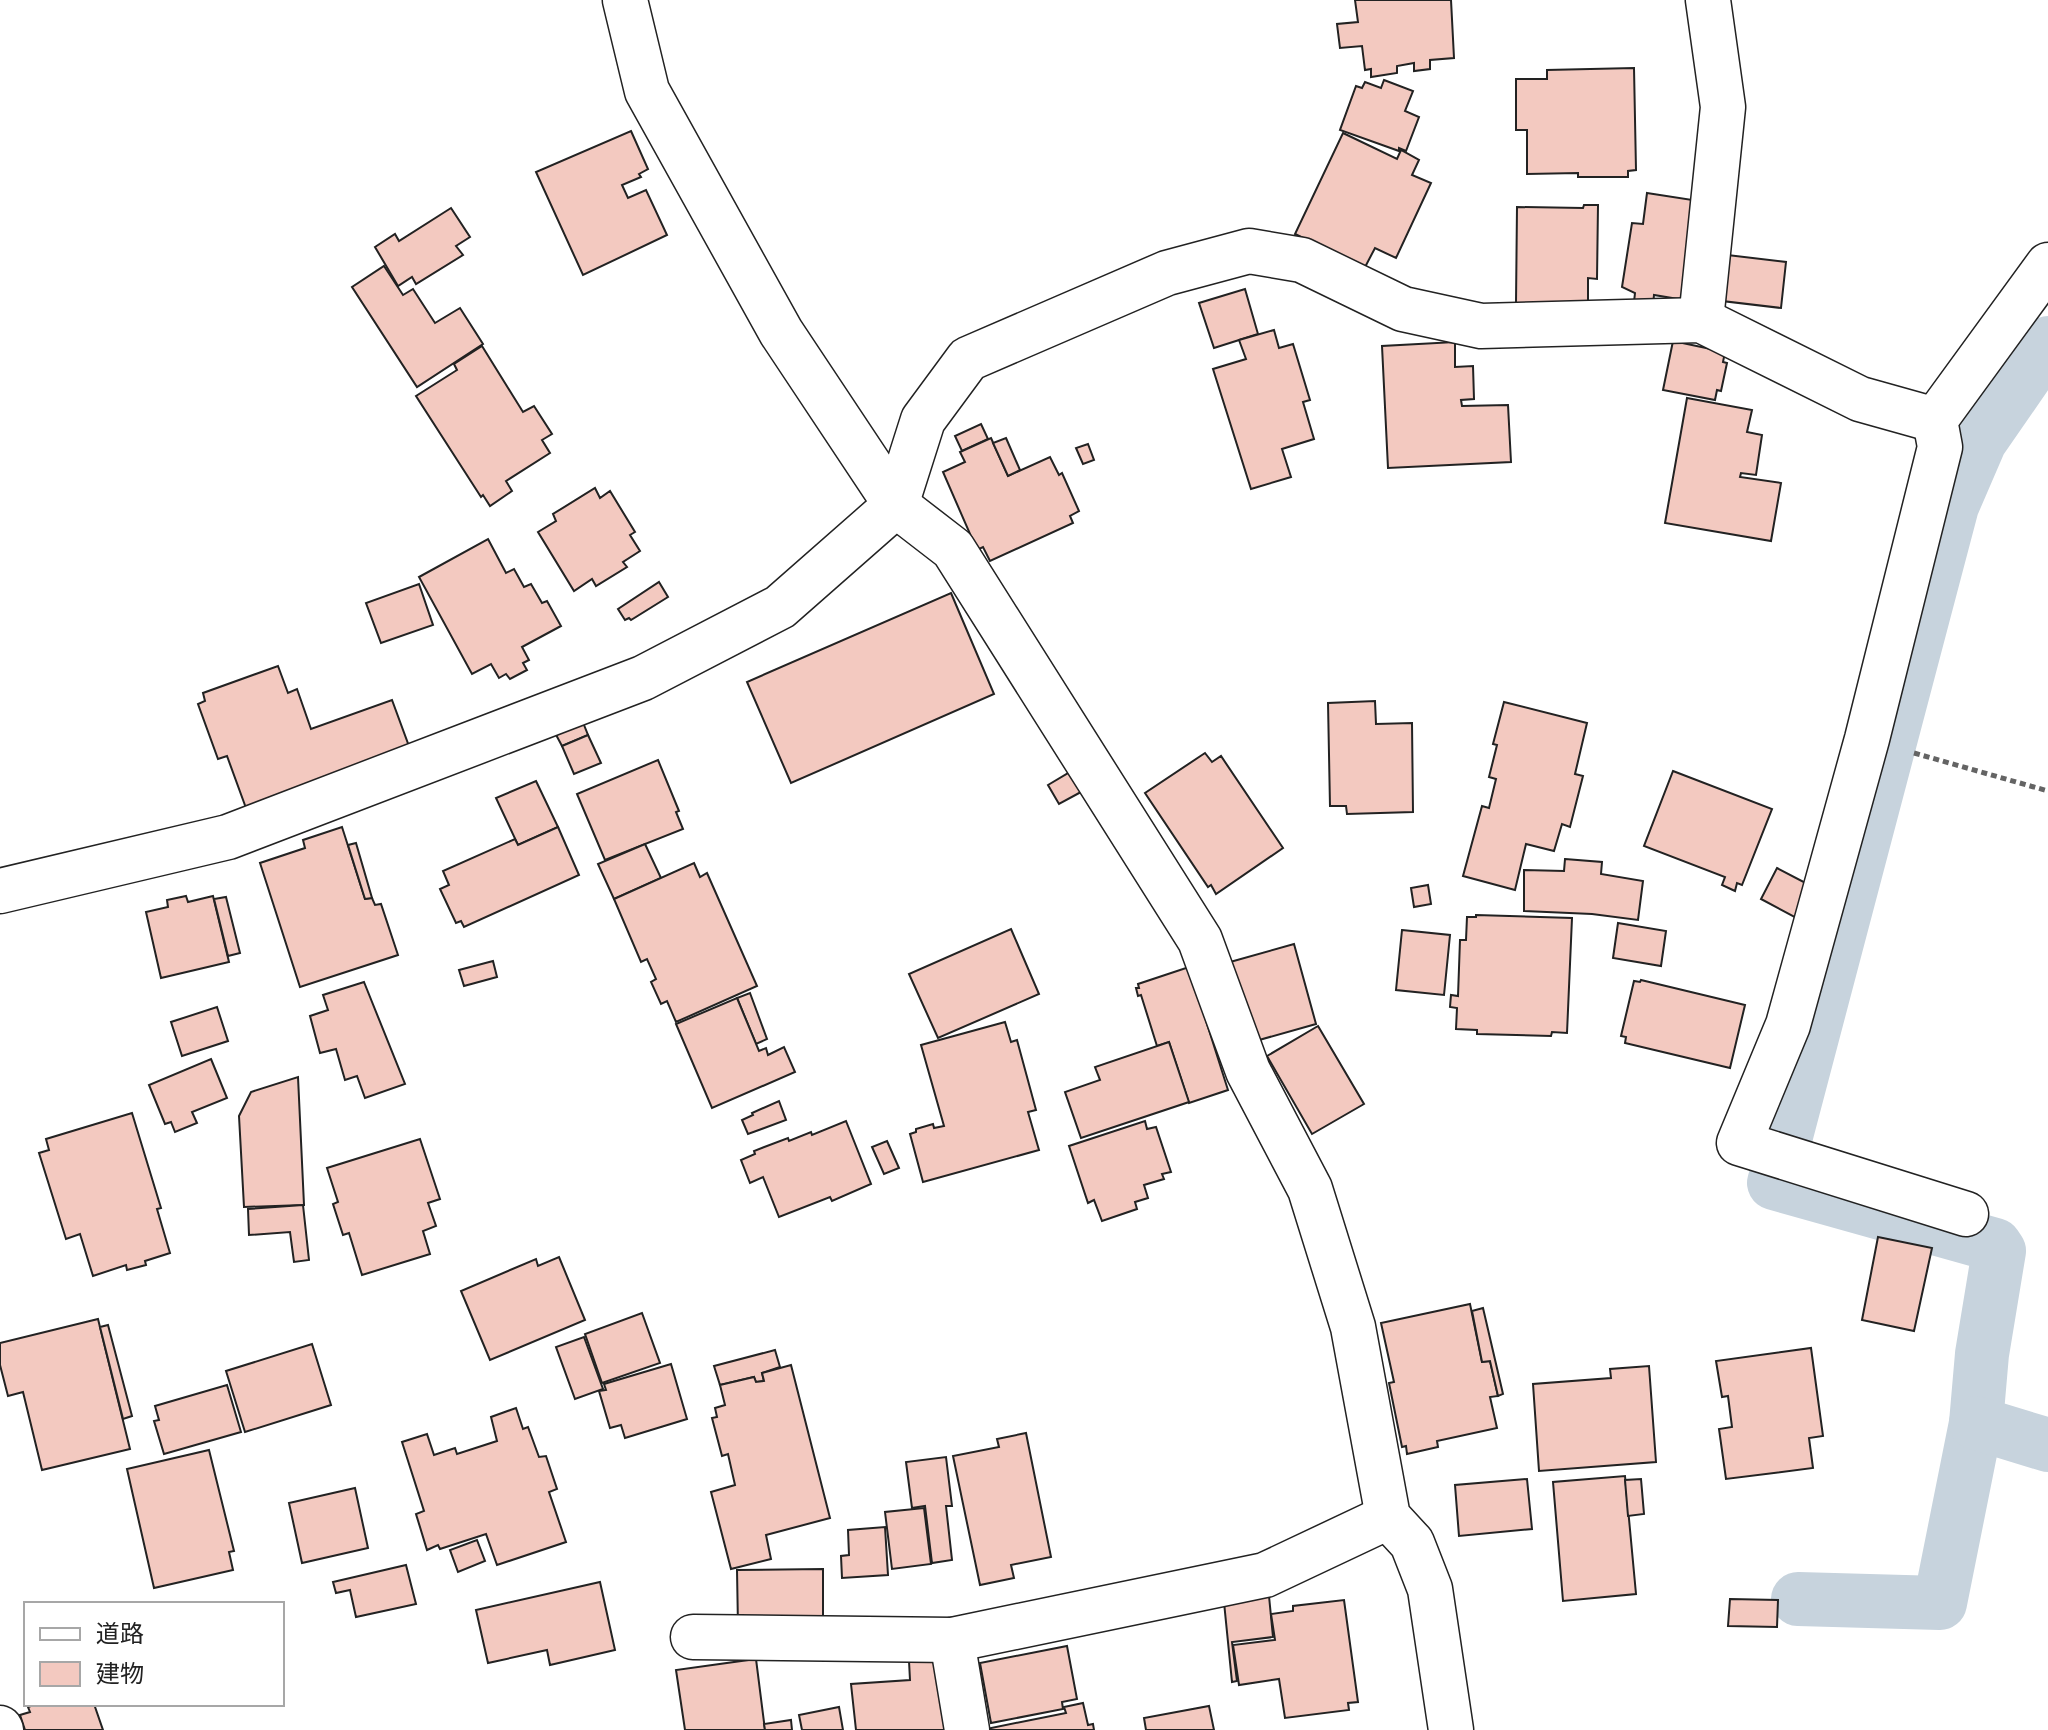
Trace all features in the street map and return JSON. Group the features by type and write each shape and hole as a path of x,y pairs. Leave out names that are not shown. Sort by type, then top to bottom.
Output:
{"street":[{"path":"625,0 647,91 781,332 896,505 953,549 1200,940 1248,1071 1310,1189 1353,1327 1388,1517 1412,1543 1430,1589 1451,1730"},
{"path":"1701,320 1723,107 1708,0"},
{"path":"0,891 228,837 643,678 780,607 896,505 923,420 968,359 1167,273 1249,251 1302,260 1403,309 1481,326 1701,320 1860,399 1935,420"},
{"path":"1966,1214 1739,1143 1788,1025 1863,754 1940,447 1935,420 2048,265"},
{"path":"693,1637 952,1640 1265,1575 1388,1517"},
{"path":"952,1640 967,1730"}],"path":[{"path":"1913,752 2048,791"}],"building":[{"path":"1355,0 1451,0 1454,58 1430,60 1430,69 1414,71 1414,63 1397,66 1397,73 1371,77 1371,69 1365,70 1362,46 1340,48 1337,24 1358,22"},
{"path":"1634,68 1636,170 1628,171 1628,177 1578,177 1578,173 1527,174 1527,130 1516,130 1516,79 1547,79 1547,70"},
{"path":"1384,80 1413,91 1405,111 1419,117 1406,151 1340,130 1356,86 1362,88 1365,82 1381,88"},
{"path":"631,131 648,169 639,174 641,177 622,185 628,198 646,190 667,235 583,275 536,172"},
{"path":"1343,133 1397,159 1401,150 1419,160 1412,175 1431,183 1396,258 1375,248 1363,271 1345,258 1295,234"},
{"path":"1647,193 1699,201 1684,300 1654,295 1653,305 1634,302 1635,293 1622,287 1632,223 1643,224"},
{"path":"1584,205 1598,205 1597,279 1588,278 1588,303 1516,303 1517,207 1583,208"},
{"path":"451,208 470,237 456,246 463,255 416,284 412,277 398,286 375,247 395,234 399,241"},
{"path":"1719,254 1786,262 1781,308 1714,300"},
{"path":"384,266 403,295 413,289 435,323 460,308 483,344 417,387 352,287"},
{"path":"1245,289 1258,334 1214,348 1199,303"},
{"path":"1274,330 1279,348 1293,344 1310,400 1303,402 1314,439 1282,449 1291,477 1251,489 1213,369 1246,359 1239,340"},
{"path":"1673,341 1725,352 1723,362 1727,363 1721,391 1717,390 1715,400 1663,390"},
{"path":"1455,342 1455,367 1473,366 1474,399 1461,400 1462,406 1508,405 1511,462 1388,468 1382,346"},
{"path":"482,346 523,412 534,406 552,434 542,440 550,453 506,481 512,491 490,506 483,495 481,497 416,396 457,370 454,364"},
{"path":"1687,398 1752,410 1747,432 1762,435 1756,475 1741,473 1740,477 1781,483 1771,541 1665,523"},
{"path":"981,424 988,439 962,451 955,436"},
{"path":"991,438 1008,476 1050,457 1059,475 1062,473 1079,511 1070,516 1073,523 990,561 983,547 977,550 943,472 965,462 960,452"},
{"path":"1006,438 1020,470 1008,476 993,443"},
{"path":"1088,444 1094,460 1083,464 1076,448"},
{"path":"595,488 600,498 610,491 635,532 630,535 640,551 623,562 627,567 596,586 592,579 574,591 538,532 556,521 553,514"},
{"path":"488,539 506,573 514,569 524,587 531,584 542,603 547,601 561,626 522,647 529,660 523,663 527,670 510,679 506,674 499,678 491,664 472,674 419,577"},
{"path":"659,582 668,597 631,620 625,620 618,609"},
{"path":"419,584 433,625 381,643 366,603"},
{"path":"951,593 994,694 791,783 747,682"},
{"path":"278,666 288,693 297,689 311,729 392,700 410,749 246,808 227,756 218,759 198,704 205,701 203,693"},
{"path":"1375,701 1376,724 1412,723 1413,812 1347,814 1346,806 1330,806 1328,703"},
{"path":"1504,702 1587,723 1575,774 1583,776 1570,827 1562,824 1554,851 1526,844 1515,890 1463,876 1482,806 1489,808 1496,779 1489,777 1497,745 1493,744"},
{"path":"582,720 588,735 562,746 554,731"},
{"path":"588,735 601,763 574,774 562,746"},
{"path":"1205,753 1212,762 1221,756 1283,848 1216,894 1211,885 1208,887 1145,793"},
{"path":"658,760 683,829 605,860 577,794"},
{"path":"1673,771 1772,809 1742,885 1737,883 1735,891 1722,885 1725,877 1644,846"},
{"path":"1070,772 1081,792 1059,804 1048,785"},
{"path":"536,781 558,827 518,845 496,798"},
{"path":"342,827 365,899 372,898 375,905 381,904 398,955 300,987 260,863 305,848 303,840"},
{"path":"558,827 579,875 464,927 461,921 456,923 440,889 449,885 443,871 515,839 518,845"},
{"path":"356,843 372,898 365,899 348,845"},
{"path":"645,844 661,878 614,899 598,864"},
{"path":"1565,859 1602,862 1601,874 1643,881 1638,920 1524,911 1524,870 1564,871"},
{"path":"694,863 700,877 707,873 757,986 676,1022 667,1001 661,1004 651,982 656,979 647,959 641,962 614,899"},
{"path":"1777,868 1819,890 1802,921 1761,899"},
{"path":"1428,885 1431,904 1414,907 1411,888"},
{"path":"186,896 188,902 213,896 229,962 161,978 146,912 168,907 167,900"},
{"path":"226,897 240,953 228,956 214,899"},
{"path":"1467,917 1572,918 1567,1033 1552,1032 1551,1036 1477,1034 1477,1030 1456,1029 1457,1008 1450,1007 1451,995 1458,996 1460,940 1466,940"},
{"path":"1618,923 1666,931 1661,966 1613,958"},
{"path":"1011,929 1039,994 938,1038 909,974"},
{"path":"1402,930 1450,935 1444,995 1396,990"},
{"path":"1294,944 1316,1024 1245,1044 1223,964"},
{"path":"493,961 497,977 464,986 459,970"},
{"path":"1189,967 1228,1090 1189,1103 1169,1042 1157,1046 1136,988 1139,988 1138,984"},
{"path":"1641,980 1745,1005 1730,1068 1625,1043 1626,1037 1621,1036 1634,981"},
{"path":"364,982 405,1084 365,1098 357,1076 345,1080 336,1049 320,1053 310,1016 328,1010 323,995"},
{"path":"750,993 767,1039 756,1044 737,998"},
{"path":"737,998 759,1051 766,1048 768,1055 784,1047 795,1072 712,1108 676,1024"},
{"path":"217,1007 228,1041 182,1056 171,1022"},
{"path":"1005,1022 1011,1042 1017,1040 1036,1110 1028,1112 1039,1150 923,1182 910,1134 933,1124 934,1128 944,1126 921,1045"},
{"path":"1318,1026 1364,1104 1312,1134 1267,1056"},
{"path":"1169,1042 1189,1102 1081,1138 1065,1092 1100,1080 1095,1067"},
{"path":"211,1059 227,1098 192,1112 197,1123 175,1132 171,1122 165,1124 149,1085"},
{"path":"298,1077 304,1205 244,1207 239,1116 251,1092"},
{"path":"779,1101 786,1120 748,1134 742,1120"},
{"path":"132,1113 161,1208 157,1209 170,1253 145,1261 146,1265 127,1270 126,1265 93,1276 80,1234 66,1239 39,1153 49,1150 46,1139"},
{"path":"846,1121 871,1184 832,1201 830,1197 779,1217 763,1177 750,1183 741,1160 755,1154 754,1151 788,1138 789,1141 811,1132 812,1135"},
{"path":"1145,1121 1147,1129 1156,1127 1171,1172 1162,1174 1164,1179 1144,1185 1148,1198 1135,1202 1137,1209 1102,1221 1094,1200 1088,1203 1069,1146"},
{"path":"420,1139 440,1199 428,1203 436,1226 423,1231 430,1254 362,1275 349,1233 343,1235 333,1204 338,1202 327,1168"},
{"path":"887,1141 899,1168 884,1174 872,1147"},
{"path":"303,1205 309,1260 294,1262 290,1232 249,1235 248,1209"},
{"path":"1878,1237 1932,1248 1914,1331 1862,1320"},
{"path":"559,1257 585,1320 490,1360 461,1291 536,1259 538,1266"},
{"path":"1470,1304 1482,1362 1490,1361 1498,1396 1490,1397 1497,1428 1437,1441 1438,1447 1407,1454 1406,1446 1402,1447 1389,1383 1394,1382 1381,1323"},
{"path":"1483,1308 1503,1394 1498,1396 1490,1361 1482,1362 1472,1311"},
{"path":"642,1313 660,1363 602,1383 585,1334"},
{"path":"98,1319 130,1449 42,1470 23,1392 8,1396 0,1365 0,1343"},
{"path":"108,1325 132,1416 123,1419 100,1327"},
{"path":"584,1337 603,1389 575,1399 556,1347"},
{"path":"312,1344 331,1405 245,1432 226,1371"},
{"path":"1811,1348 1823,1436 1809,1438 1813,1468 1726,1479 1719,1429 1732,1427 1728,1396 1722,1397 1716,1361"},
{"path":"775,1350 780,1367 762,1373 764,1381 756,1382 754,1377 720,1385 714,1366"},
{"path":"671,1364 687,1419 625,1438 621,1425 610,1428 599,1391 606,1390 604,1384"},
{"path":"791,1365 830,1518 766,1535 771,1559 731,1569 711,1492 735,1485 728,1454 722,1456 712,1418 717,1417 715,1408 725,1405 720,1385 754,1377 756,1382 764,1381 762,1373"},
{"path":"1649,1366 1656,1462 1539,1471 1533,1384 1611,1378 1610,1369"},
{"path":"227,1385 241,1432 164,1454 154,1421 159,1420 155,1406"},
{"path":"516,1408 523,1429 528,1427 539,1457 546,1456 557,1489 549,1492 566,1542 497,1565 486,1534 440,1549 438,1545 427,1550 416,1514 424,1511 402,1442 427,1434 434,1455 455,1448 457,1454 497,1441 491,1417"},
{"path":"1026,1433 1051,1557 1011,1565 1014,1578 980,1585 953,1456 999,1447 997,1439"},
{"path":"209,1450 234,1551 229,1552 233,1570 154,1588 127,1469"},
{"path":"946,1457 952,1506 946,1506 952,1560 932,1563 925,1506 912,1508 906,1462"},
{"path":"1625,1476 1636,1594 1563,1601 1553,1482"},
{"path":"1527,1479 1532,1529 1459,1536 1455,1485"},
{"path":"1641,1479 1644,1514 1628,1516 1625,1480"},
{"path":"355,1488 368,1548 302,1563 289,1503"},
{"path":"924,1508 931,1564 892,1569 885,1512"},
{"path":"885,1527 888,1575 842,1578 841,1556 849,1555 848,1530"},
{"path":"477,1540 485,1561 458,1572 450,1550"},
{"path":"406,1565 416,1604 356,1617 350,1590 336,1593 333,1582"},
{"path":"823,1569 823,1626 738,1627 737,1570"},
{"path":"600,1582 615,1650 550,1665 547,1650 488,1663 476,1610"},
{"path":"1269,1596 1273,1637 1232,1642 1237,1681 1232,1682 1224,1602"},
{"path":"1730,1599 1778,1600 1777,1627 1728,1626"},
{"path":"1344,1600 1358,1702 1348,1703 1349,1710 1285,1718 1279,1679 1239,1685 1233,1645 1275,1640 1271,1614 1293,1611 1293,1606"},
{"path":"1067,1646 1077,1699 1062,1702 1063,1709 991,1723 980,1663"},
{"path":"946,1658 951,1730 856,1730 851,1684 910,1680 909,1661"},
{"path":"756,1659 765,1730 685,1730 676,1670"},
{"path":"1083,1703 1088,1725 1093,1724 1094,1730 991,1730 1066,1713 1064,1707"},
{"path":"95,1706 103,1730 25,1730 20,1715 30,1712 28,1707"},
{"path":"1209,1706 1214,1730 1146,1730 1144,1718"},
{"path":"839,1707 843,1730 802,1730 799,1715"},
{"path":"791,1720 792,1730 765,1730 764,1724"}],"waterway":[{"path":"1783,1147 1952,506 1980,441 2048,343"},
{"path":"1777,1172 1774,1183 1995,1245 1999,1251 1982,1354 1976,1423 1940,1603 1798,1599"},
{"path":"1976,1423 2048,1445"}]}
